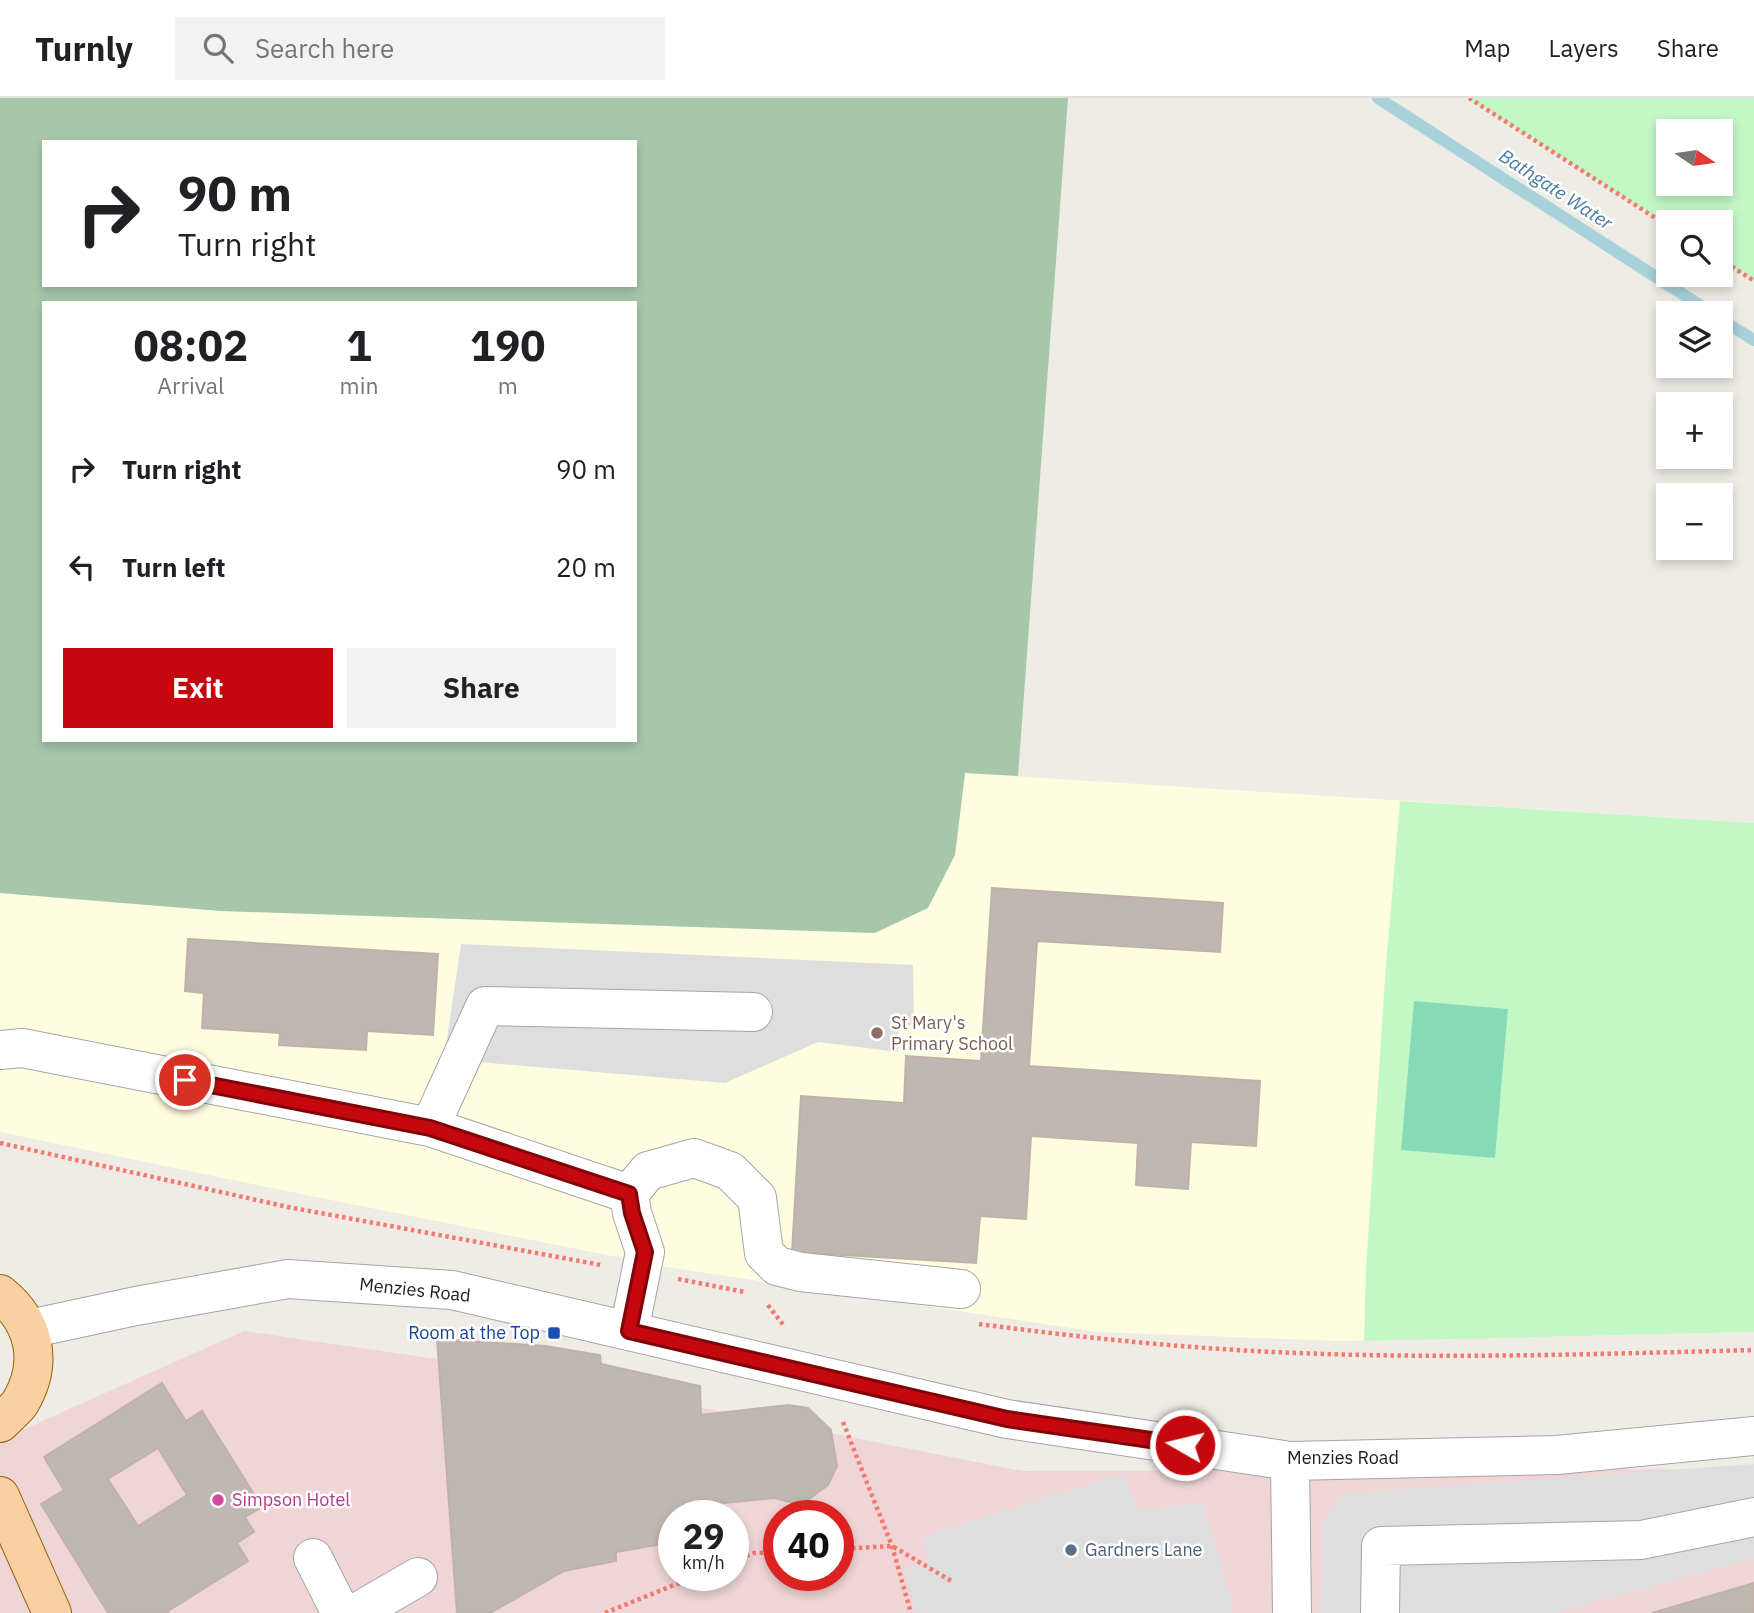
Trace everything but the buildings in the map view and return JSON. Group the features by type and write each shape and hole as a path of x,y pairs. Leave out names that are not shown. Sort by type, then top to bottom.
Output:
{"main road":[{"path":"0,1294 15,1306 29,1329 34,1355 31,1382 18,1406 0,1423"},
{"path":"0,1496 52,1613"}],"street":[{"path":"430,1128 485,1006 753,1012"},
{"path":"0,1050 22,1048 430,1128 629,1194"},
{"path":"629,1331 645,1252 632,1213 629,1194 649,1171 694,1158 730,1171 757,1198 764,1253 777,1266 801,1272 961,1289"},
{"name":"Menzies Road","path":"29,1329 136,1306 288,1279 452,1290 1007,1419 1290,1461 1557,1455 1754,1436"},
{"path":"1290,1461 1292,1613"},
{"path":"1380,1613 1381,1546 1641,1540 1754,1517"},
{"path":"313,1558 341,1613"},
{"path":"356,1613 418,1577"}],"path":[{"path":"1469,98 1656,218"},
{"path":"1733,267 1754,281"},
{"path":"854,1548 892,1546 953,1583"},
{"path":"892,1546 911,1613"},
{"path":"605,1613 659,1591"}],"shaded area":[{"path":"0,98 1068,98 1018,776 965,773 955,855 928,908 875,933 221,911 0,893"},
{"name":"St Mary's Primary School","path":"965,773 1754,823 1754,1332 1340,1341 1097,1332 667,1267 0,1132 0,893 221,911 875,933 955,855"},
{"path":"461,944 913,965 914,1026 899,1024 898,1052 818,1042 725,1083 444,1059"},
{"path":"244,1331 505,1369 1022,1471 1754,1469 1754,1613 0,1613 0,1440"},
{"path":"1754,1464 1754,1558 1554,1613 1321,1613 1323,1522 1344,1493"},
{"name":"Gardners Lane","path":"1124,1474 1137,1510 1203,1503 1234,1613 916,1613 904,1567 928,1564 923,1536"}],"green space":[{"path":"1468,98 1754,98 1754,281 1733,267 1733,210 1656,210 1656,218"},
{"path":"1400,801 1754,823 1754,1332 1364,1341 1366,1269 1385,978"},
{"path":"1414,1001 1508,1009 1495,1158 1401,1150"}],"waterway":[{"name":"Bathgate Water","path":"1378,98 1693,301"},
{"name":"Bathgate Water","path":"1733,327 1754,340"}],"place":[{"name":"St Mary's Primary School","path":"877,1033"},
{"name":"Room at the Top","path":"554,1333"},
{"name":"Simpson Hotel","path":"218,1500"},
{"name":"Gardners Lane","path":"1071,1550"}],"route":[{"path":"185,1080 430,1128 629,1194 632,1213 645,1252 629,1331 1007,1419 1185,1445"}]}
